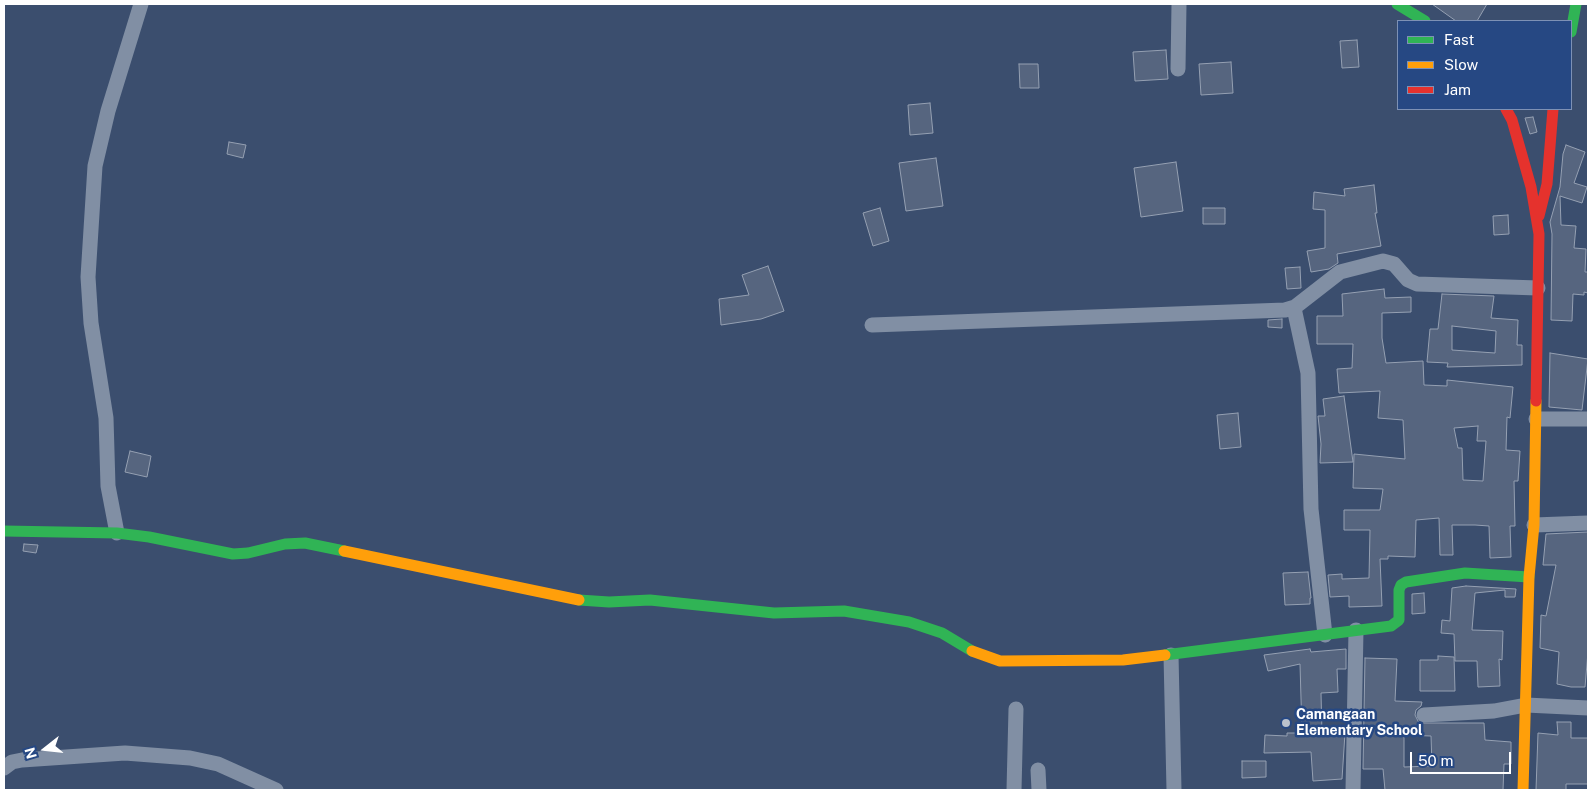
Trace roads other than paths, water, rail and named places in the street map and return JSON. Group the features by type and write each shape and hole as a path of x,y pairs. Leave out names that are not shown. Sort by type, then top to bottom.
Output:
{"street":[{"path":"118,533 108,486 106,418 91,323 88,277 95,166 108,111 141,4"},
{"path":"1178,68 1179,4"},
{"path":"1398,4 1423,20"},
{"path":"1572,28 1578,7"},
{"path":"1507,110 1512,120 1531,187 1538,221 1534,524 1529,577 1523,790"},
{"path":"1538,221 1547,184 1553,110"},
{"path":"872,325 1294,308 1340,272 1383,261 1394,264 1408,280 1417,284 1538,288"},
{"path":"1294,308 1308,373 1311,509 1325,634"},
{"path":"1536,419 1588,419"},
{"path":"1534,524 1588,523"},
{"path":"4,531 118,533 149,537 233,554 248,553 285,544 305,543 587,601 650,600 774,613 844,611 909,622 942,633 982,656 1000,661 1123,660 1397,624 1399,618 1399,587 1406,582 1465,573 1529,577"},
{"path":"1353,790 1356,630"},
{"path":"1171,655 1174,790"},
{"path":"1424,714 1494,711 1526,705 1588,708"},
{"path":"1014,790 1016,709"},
{"path":"4,768 12,762 22,760 125,753 182,757 218,764 276,790"},
{"path":"1038,770 1039,790"}],"place":[{"name":"Camangaan Elementary School","path":"1286,723"}]}
